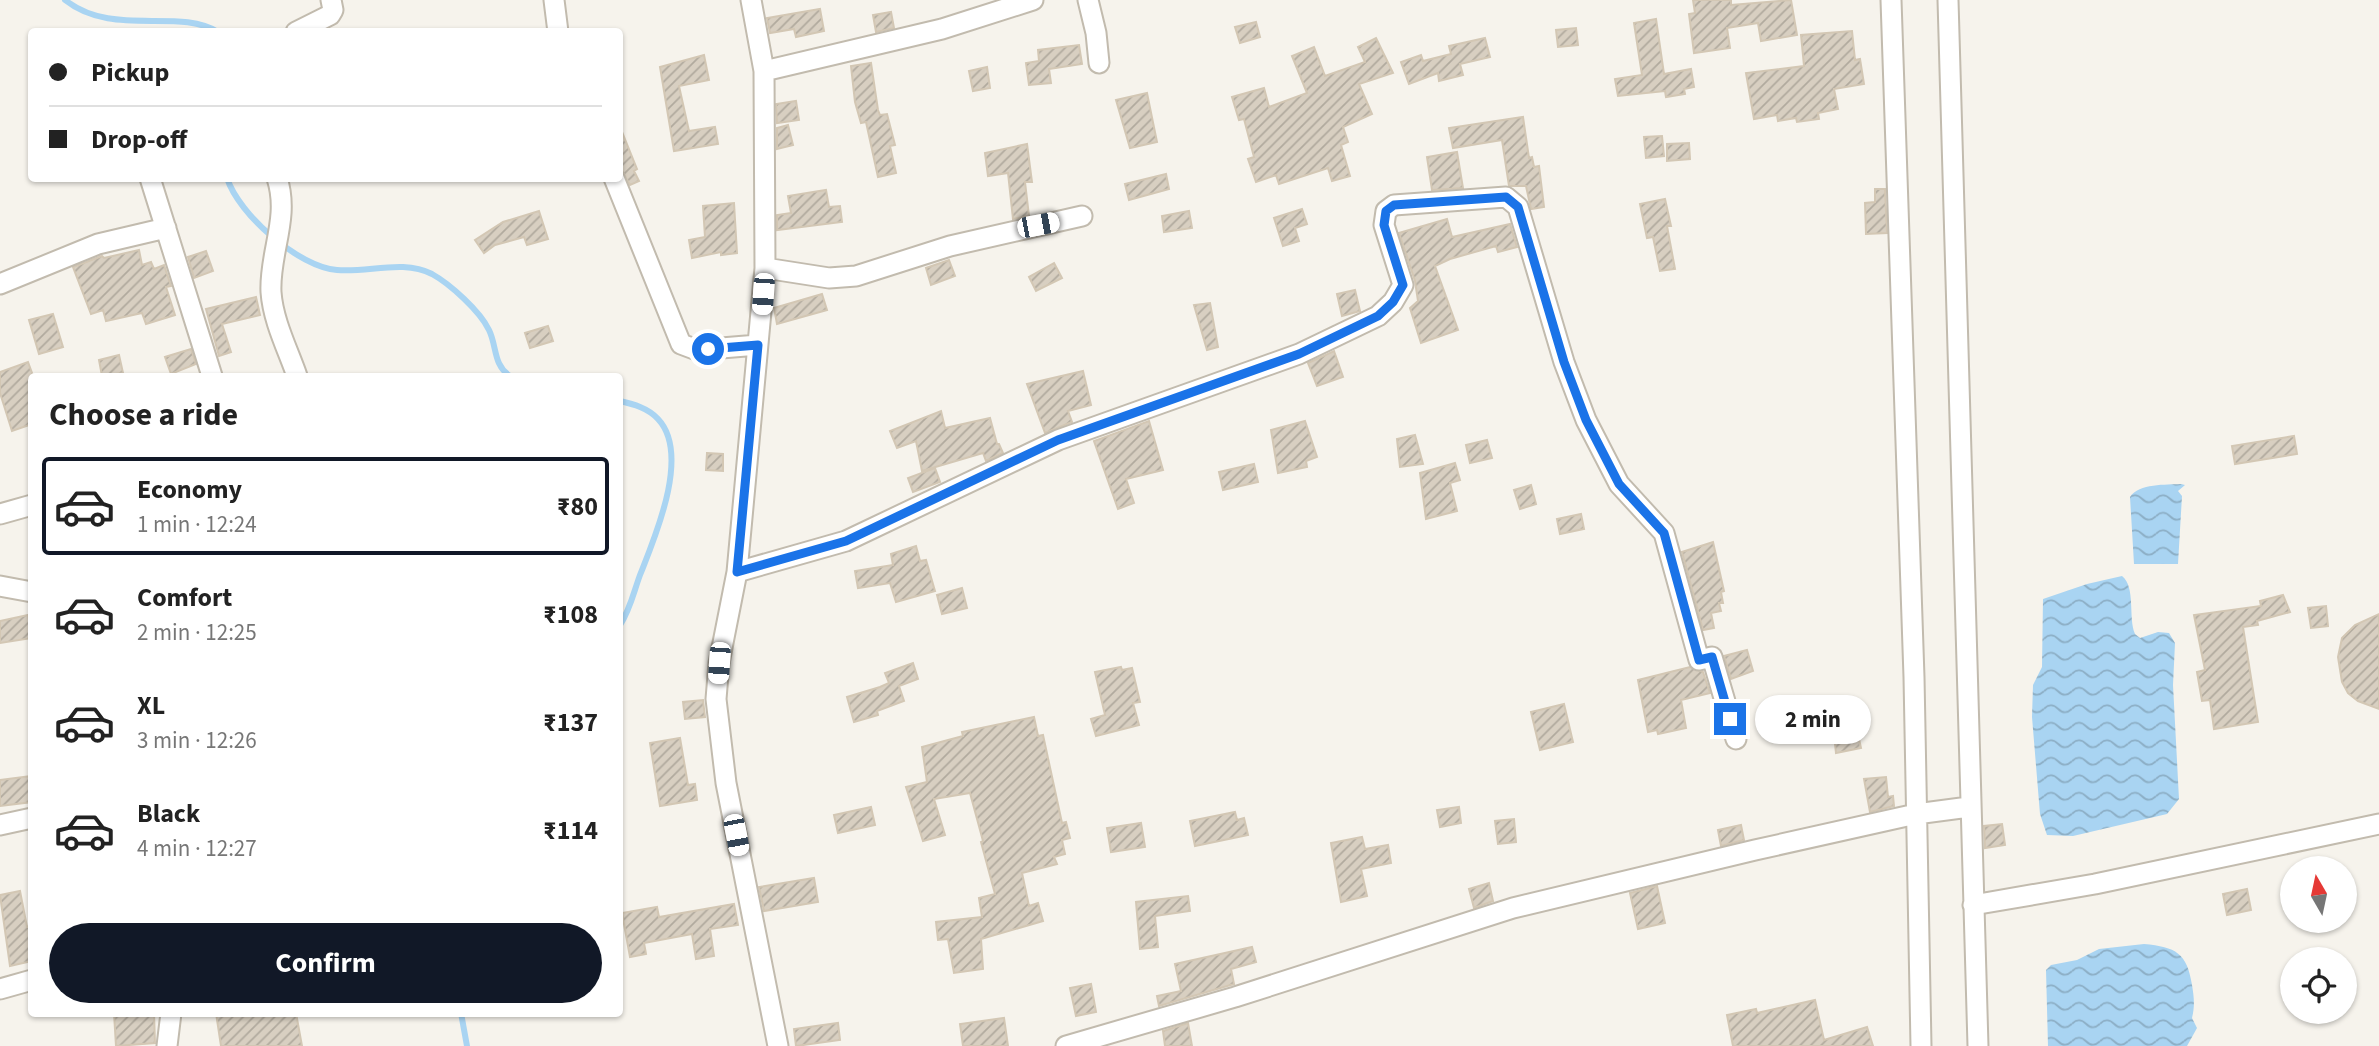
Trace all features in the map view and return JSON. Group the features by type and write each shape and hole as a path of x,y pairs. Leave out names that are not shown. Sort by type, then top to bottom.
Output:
{"street":[{"path":"304,28 330,15 333,10 331,0"},
{"path":"554,0 558,28"},
{"path":"751,0 764,71 765,268 737,572 719,663 718,733 778,1046"},
{"path":"764,71 942,29 1033,0"},
{"path":"1088,0 1096,33 1099,63"},
{"path":"1891,0 1921,1046"},
{"path":"1948,0 1969,807 1978,1046"},
{"path":"151,182 211,373"},
{"path":"279,182 283,196 282,222 272,280 274,313 296,373"},
{"path":"616,182 681,344 697,349 758,345"},
{"path":"737,572 846,541 1058,440 1299,354 1348,332 1378,316 1393,302 1403,285 1384,225 1386,211 1394,205 1506,197 1518,207 1564,362 1586,420 1619,484 1664,533 1699,660 1712,657 1736,739"},
{"path":"765,268 829,278 856,276 950,246 1082,216"},
{"path":"0,284 97,244 166,228"},
{"path":"0,514 28,506"},
{"path":"0,586 28,591"},
{"path":"1066,1046 1235,997 1513,908 1916,814 1969,807"},
{"path":"0,825 28,819"},
{"path":"1973,905 2095,884 2379,824"},
{"path":"0,989 28,981"},
{"path":"167,1046 171,1017"}],"water":[{"path":"2185,485 2178,491 2182,496 2178,564 2134,564 2130,497 2134,492 2146,487"},
{"path":"2122,576 2129,587 2135,634 2140,638 2158,632 2169,633 2175,643 2173,685 2179,799 2167,814 2073,836 2047,835 2040,814 2032,717 2033,685 2042,667 2043,599 2087,584"},
{"path":"2144,944 2172,950 2187,966 2194,998 2192,1018 2197,1028 2187,1046 2048,1046 2046,970 2051,965 2077,960 2099,949"}],"building":[{"path":"1693,0 1731,0 1731,5 1791,0 1797,35 1761,41 1758,23 1727,28 1730,48 1694,53 1689,14 1695,13"},
{"path":"820,9 824,31 796,37 794,29 770,33 767,18"},
{"path":"891,12 894,28 876,32 873,15"},
{"path":"1656,19 1664,74 1691,69 1694,87 1684,89 1685,94 1666,97 1665,91 1618,96 1615,79 1642,75 1634,23"},
{"path":"1256,22 1260,37 1240,43 1235,27"},
{"path":"1576,28 1578,45 1558,47 1556,30"},
{"path":"1852,31 1855,60 1860,59 1864,84 1834,89 1838,109 1818,113 1819,119 1797,122 1796,118 1778,121 1777,115 1754,119 1746,73 1804,66 1801,35"},
{"path":"1376,38 1393,73 1359,84 1372,114 1343,127 1348,142 1341,145 1350,176 1332,181 1328,168 1279,184 1276,175 1256,182 1248,159 1254,157 1244,119 1239,120 1232,97 1264,88 1269,107 1307,93 1292,56 1314,47 1325,76 1365,62 1358,47"},
{"path":"1485,38 1490,57 1460,64 1463,75 1439,81 1438,73 1409,84 1401,62 1421,55 1423,61 1451,54 1449,46"},
{"path":"1079,45 1082,64 1049,69 1051,83 1029,85 1026,63 1039,61 1038,50"},
{"path":"704,55 709,80 679,86 689,131 715,127 718,144 674,151 660,67"},
{"path":"871,63 878,110 880,115 887,114 895,145 890,146 896,173 878,177 866,122 861,123 855,102 851,66"},
{"path":"987,67 990,88 973,91 969,71"},
{"path":"1147,93 1157,142 1130,148 1116,100"},
{"path":"796,101 799,120 777,123 776,104"},
{"path":"1523,117 1529,158 1532,157 1534,167 1539,166 1544,207 1531,209 1526,186 1509,186 1502,140 1453,148 1449,128"},
{"path":"788,125 793,145 777,149 777,128"},
{"path":"623,134 639,181 630,185 623,172"},
{"path":"1662,136 1664,156 1646,158 1644,137"},
{"path":"1689,143 1690,159 1667,161 1667,144"},
{"path":"1027,144 1032,182 1025,182 1029,216 1013,219 1008,173 988,176 985,153"},
{"path":"1457,152 1463,188 1432,190 1427,157"},
{"path":"1166,174 1169,189 1129,200 1125,184"},
{"path":"1875,189 1885,189 1887,233 1866,234 1865,203 1875,202"},
{"path":"826,190 829,207 840,206 842,222 777,230 777,215 791,213 788,196"},
{"path":"1665,199 1671,226 1667,226 1675,269 1660,271 1653,237 1647,238 1640,204"},
{"path":"734,203 737,253 721,255 721,252 692,258 689,240 705,237 703,206"},
{"path":"1302,209 1307,224 1295,228 1299,241 1283,246 1274,218"},
{"path":"539,211 548,239 527,245 524,237 495,245 484,253 475,240 503,222"},
{"path":"1189,211 1192,228 1164,232 1162,216"},
{"path":"1447,219 1452,237 1510,224 1517,247 1498,252 1496,246 1435,266 1458,330 1421,343 1410,308 1418,301 1415,281 1399,233"},
{"path":"139,250 142,265 151,262 154,269 164,265 171,286 166,287 175,315 146,324 142,313 106,321 103,310 91,314 73,267 102,256 104,258"},
{"path":"206,251 213,271 194,278 188,257"},
{"path":"949,260 955,276 931,285 926,268"},
{"path":"1054,263 1062,278 1036,291 1029,277"},
{"path":"1355,290 1360,311 1342,316 1337,294"},
{"path":"822,294 827,310 777,324 774,308"},
{"path":"256,297 260,315 222,324 231,352 219,356 206,309"},
{"path":"1210,303 1218,347 1207,350 1194,305"},
{"path":"53,314 63,347 39,354 29,320"},
{"path":"548,326 553,341 530,348 525,333"},
{"path":"191,349 196,364 171,373 165,357"},
{"path":"1334,351 1343,377 1317,386 1308,363"},
{"path":"119,355 123,373 101,373 99,360"},
{"path":"28,362 32,373 28,373 28,425 12,431 0,393 0,372"},
{"path":"1083,371 1091,405 1068,411 1072,422 1045,433 1027,384"},
{"path":"941,411 945,428 990,418 997,444 1003,453 986,461 983,453 922,471 916,441 897,448 890,431"},
{"path":"1149,421 1163,470 1126,479 1134,503 1118,509 1094,441"},
{"path":"1305,421 1317,457 1306,461 1307,467 1278,473 1271,430"},
{"path":"1415,435 1423,464 1400,467 1397,439"},
{"path":"2294,436 2297,454 2235,464 2232,446"},
{"path":"1487,440 1492,458 1470,463 1466,445"},
{"path":"707,453 723,454 723,471 706,470"},
{"path":"1455,463 1460,480 1450,483 1457,511 1426,519 1420,473"},
{"path":"1254,464 1258,482 1223,490 1219,472"},
{"path":"935,468 940,482 913,492 908,478"},
{"path":"1531,485 1536,504 1520,509 1514,490"},
{"path":"1581,514 1584,529 1560,534 1557,519"},
{"path":"1713,542 1724,591 1721,592 1723,603 1719,603 1721,611 1711,613 1714,628 1703,630 1682,552"},
{"path":"916,546 920,561 926,560 935,591 896,602 890,583 858,588 855,571 893,565 891,554"},
{"path":"962,588 967,608 942,614 937,595"},
{"path":"2283,595 2290,612 2257,621 2258,625 2243,627 2258,722 2214,729 2210,700 2202,701 2197,672 2205,670 2194,615 2261,606 2260,601"},
{"path":"2326,606 2328,626 2311,628 2308,608"},
{"path":"2379,614 2379,709 2358,701 2348,693 2342,682 2338,657 2342,638 2355,625"},
{"path":"28,615 28,639 0,643 0,621"},
{"path":"1747,650 1753,671 1731,679 1724,656"},
{"path":"913,663 918,679 899,686 904,701 877,711 878,715 854,722 847,697 889,683 885,673"},
{"path":"1121,667 1122,670 1132,668 1140,702 1133,703 1139,725 1096,736 1091,719 1105,715 1095,672"},
{"path":"1690,667 1703,672 1710,693 1681,700 1686,728 1658,734 1657,730 1648,732 1638,680"},
{"path":"703,700 705,717 685,719 683,702"},
{"path":"1564,704 1573,742 1540,750 1531,712"},
{"path":"1034,717 1038,736 1043,735 1062,823 1066,822 1070,838 1062,840 1065,854 1054,857 1057,864 1022,873 1029,906 1038,903 1043,921 981,939 983,969 954,973 948,939 938,940 936,922 982,917 979,898 995,894 981,842 983,841 970,793 934,799 945,835 923,841 906,787 927,782 922,747 963,736 962,732"},
{"path":"1857,730 1861,748 1836,753 1834,734"},
{"path":"680,738 688,785 695,784 697,800 660,806 650,743"},
{"path":"28,776 28,802 0,806 0,780"},
{"path":"1886,777 1888,797 1893,796 1894,806 1870,812 1864,779"},
{"path":"871,807 875,825 838,833 834,815"},
{"path":"1459,807 1461,823 1440,827 1437,810"},
{"path":"1235,812 1237,820 1244,818 1248,835 1195,846 1190,821"},
{"path":"1514,819 1516,842 1498,844 1495,821"},
{"path":"1141,823 1145,847 1111,852 1107,828"},
{"path":"2002,824 2005,845 1985,848 1984,826"},
{"path":"1741,825 1744,840 1721,846 1718,830"},
{"path":"1362,837 1365,849 1388,845 1391,863 1361,869 1367,896 1341,902 1331,843"},
{"path":"814,878 818,902 764,911 759,887"},
{"path":"1489,883 1493,901 1474,908 1469,889"},
{"path":"1657,886 1665,923 1638,929 1630,893"},
{"path":"2247,889 2251,910 2227,915 2223,894"},
{"path":"20,891 28,927 28,962 10,966 0,895"},
{"path":"1188,896 1190,911 1155,916 1158,947 1140,949 1136,902"},
{"path":"734,904 738,925 710,929 714,956 696,959 692,934 644,943 646,954 630,957 623,913 657,907 659,917"},
{"path":"1252,947 1256,962 1231,969 1234,984 1159,1006 1157,996 1181,991 1175,964"},
{"path":"1091,984 1096,1012 1076,1016 1070,988"},
{"path":"1815,1000 1824,1040 1867,1027 1873,1046 1733,1046 1727,1015 1756,1009 1757,1013"},
{"path":"114,1017 154,1017 155,1043 116,1046"},
{"path":"217,1017 297,1017 302,1046 221,1046"},
{"path":"1004,1018 1008,1046 963,1046 960,1024"},
{"path":"838,1023 840,1040 796,1046 794,1029"},
{"path":"1188,1023 1192,1046 1165,1046 1163,1031"}],"waterway":[{"path":"65,0 104,18 184,22 209,28"},
{"path":"229,182 244,208 257,223 305,260 337,270 409,267 439,278 456,291 485,323 492,336 498,361 506,373"},
{"path":"623,402 645,409 658,419 667,434 671,453 671,474 661,518 623,619"},
{"path":"462,1017 467,1046"}],"route":[{"path":"708,349 758,345 747,434 737,572 846,541 916,510 1058,440 1299,354 1348,332 1378,316 1400,294 1403,285 1384,225 1386,211 1394,205 1481,196 1506,197 1513,200 1518,207 1564,362 1586,420 1619,484 1664,533 1699,660 1712,657 1730,719"}]}
